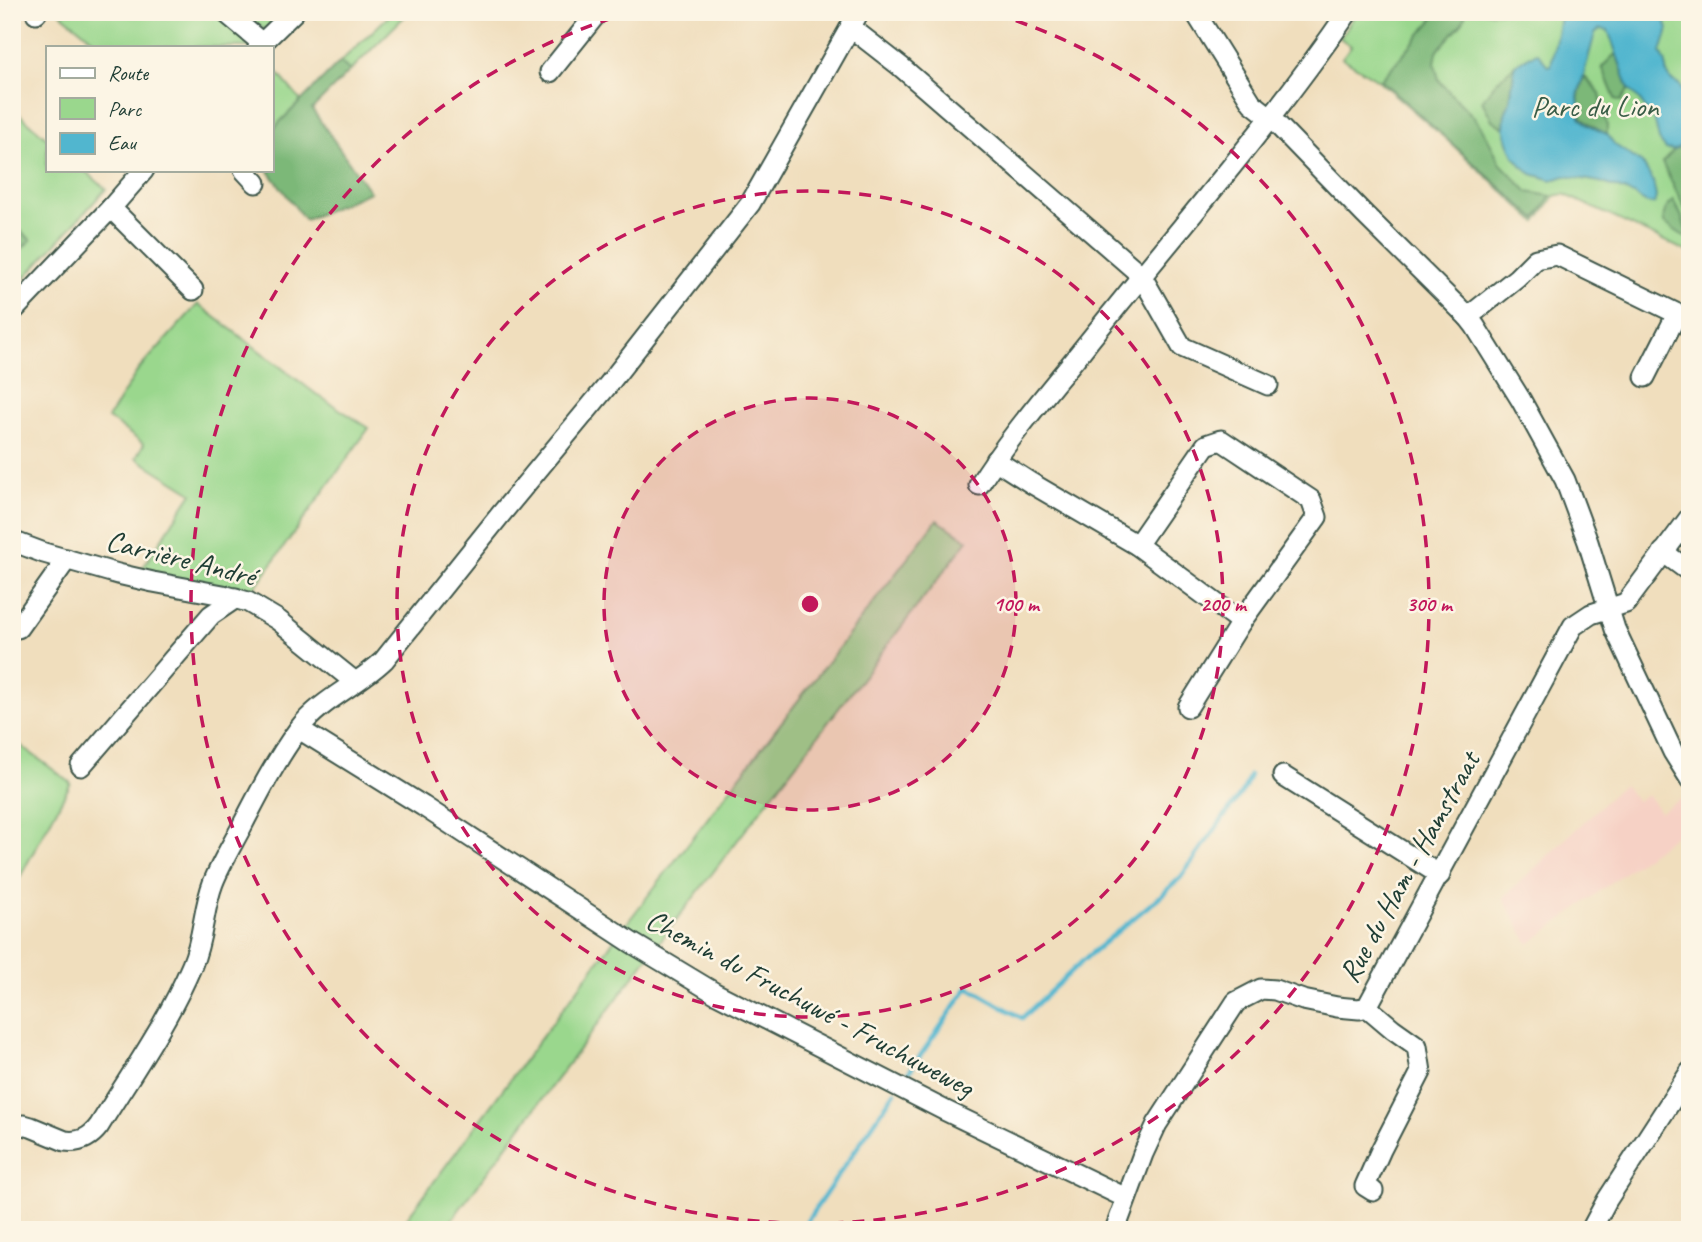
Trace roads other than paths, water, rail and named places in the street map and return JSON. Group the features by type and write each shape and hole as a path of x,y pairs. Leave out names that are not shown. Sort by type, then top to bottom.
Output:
{"street":[{"path":"226,12 260,45 294,12"},
{"path":"550,72 598,12"},
{"path":"1195,12 1252,103 1468,317 1521,400 1565,480 1615,629 1673,752 1690,779"},
{"path":"979,485 995,460 1141,275 1270,118 1348,12"},
{"path":"14,1125 31,1127 71,1142 91,1136 99,1126 162,1024 184,982 201,941 210,892 218,872 259,793 299,729 319,707 378,666 391,651 608,385 750,204 855,20 900,66 1141,275 1182,347 1268,386"},
{"path":"14,318 142,172"},
{"path":"111,208 193,290"},
{"path":"1468,317 1517,278 1536,259 1557,255 1683,317 1645,377"},
{"path":"1137,545 1206,445 1221,440 1311,500 1318,517 1241,622 1188,707"},
{"path":"995,460 1137,545 1241,622"},
{"name":"Rue du Ham - Hamstraat","path":"1115,1230 1157,1124 1236,1002 1261,989 1275,990 1321,1004 1359,1009 1367,1007 1573,626 1591,614 1626,603 1690,517"},
{"name":"Carrière André","path":"12,541 44,553 137,579 248,602 270,613 355,682"},
{"path":"1663,552 1690,572"},
{"path":"18,628 67,559"},
{"path":"81,766 211,615 236,598"},
{"name":"Chemin du Fruchuwé - Fruchuweweg","path":"299,729 402,792 621,936 715,993 944,1110 1126,1198"},
{"path":"1283,776 1440,875"},
{"path":"1367,1007 1417,1046 1421,1072 1365,1186 1374,1191"},
{"path":"1591,1230 1607,1200 1690,1072"}],"water":[{"path":"1561,12 1652,12 1665,19 1668,30 1661,52 1666,71 1671,80 1679,84 1686,100 1686,123 1680,147 1674,150 1666,149 1659,140 1655,122 1629,89 1608,30 1600,29 1595,33 1578,96 1580,117 1589,126 1607,134 1615,145 1642,163 1653,181 1656,197 1654,204 1600,182 1566,176 1552,180 1532,174 1514,156 1504,128 1515,65 1538,53 1548,66 1551,65"}],"waterway":[{"path":"902,1082 968,987 1022,1018 1088,956 1164,893 1181,877 1244,789 1250,775"},
{"path":"801,1230 895,1092"}],"park label":[{"name":"Parc du Lion","path":"1595,106"}]}
